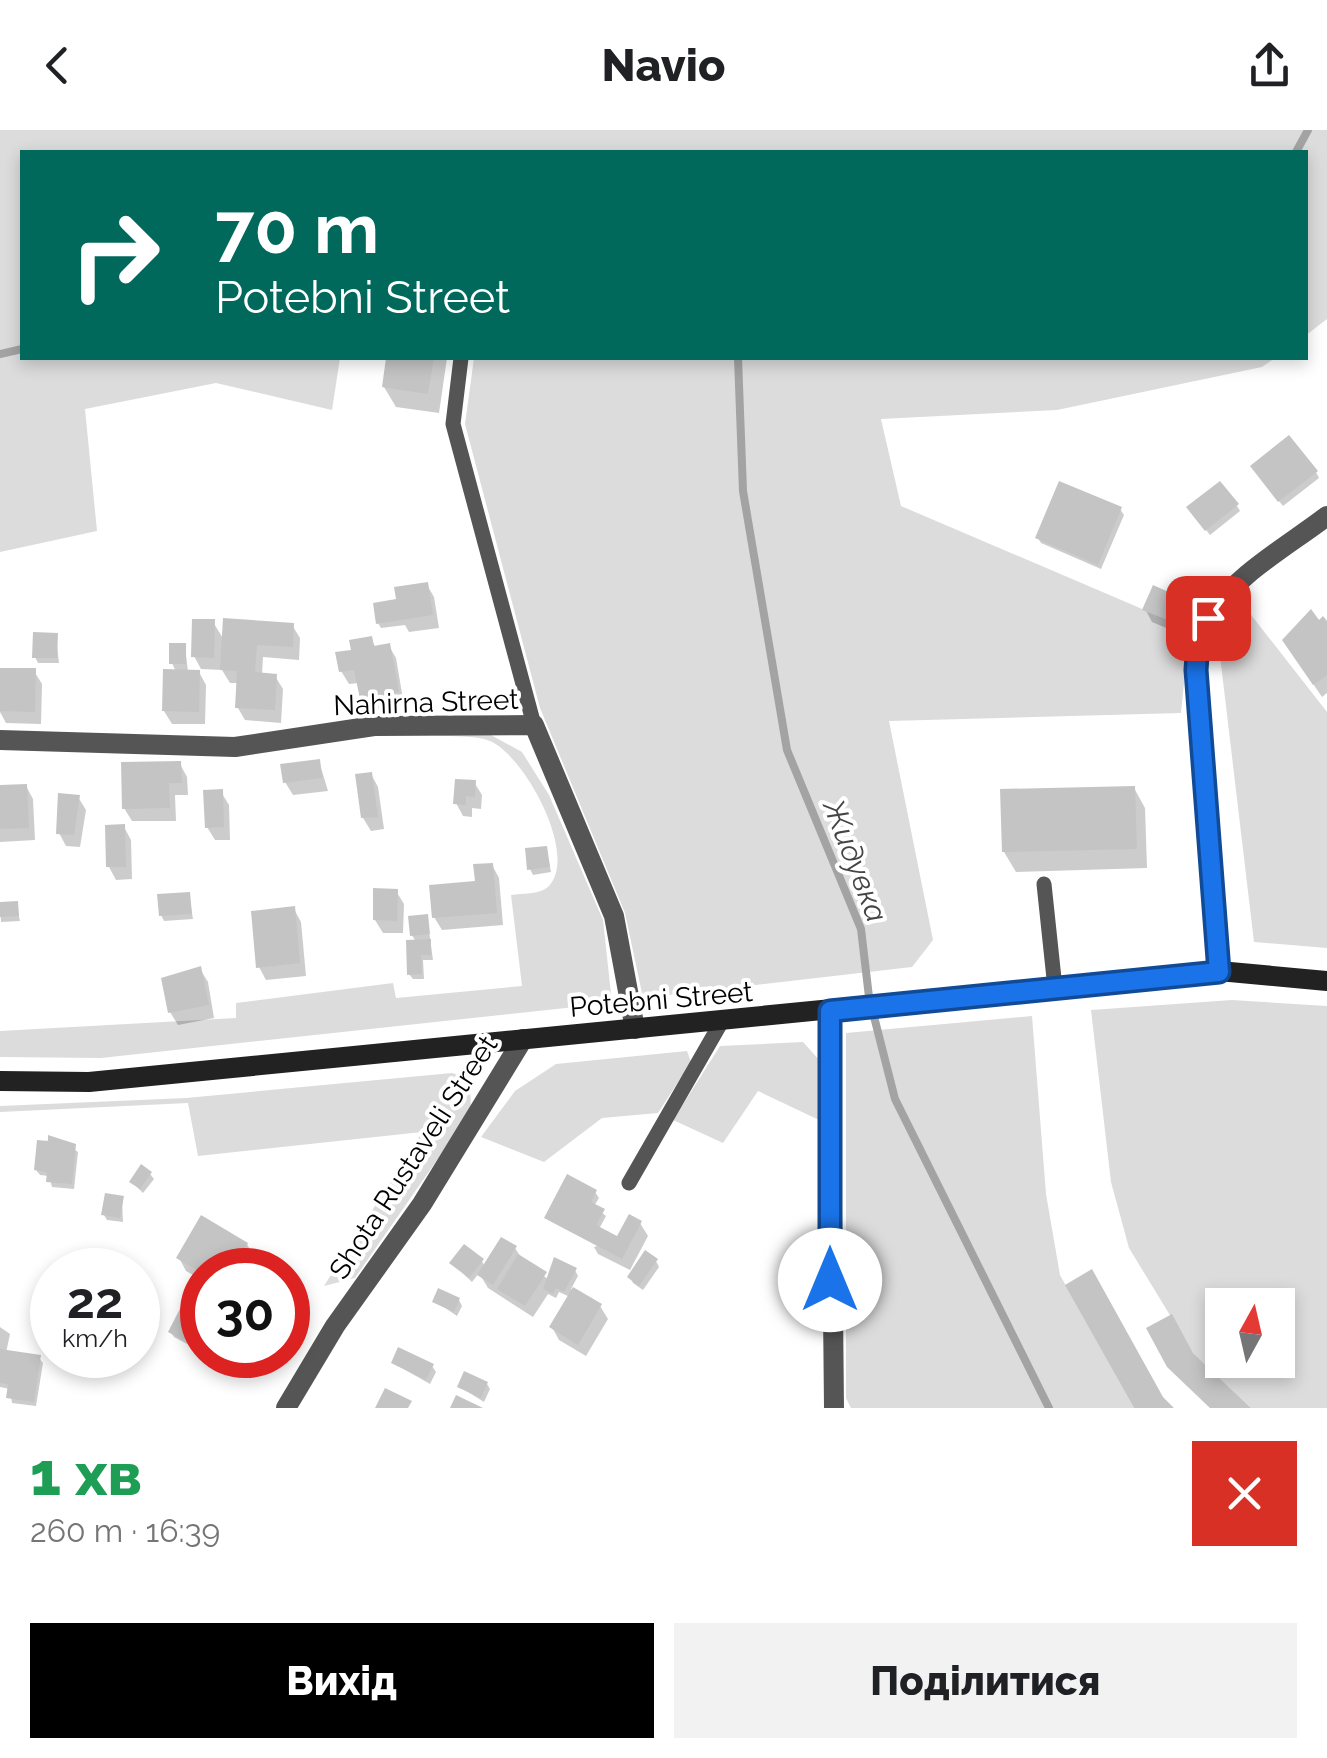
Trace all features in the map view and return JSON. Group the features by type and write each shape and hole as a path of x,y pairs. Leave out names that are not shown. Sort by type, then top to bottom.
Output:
{"street":[{"path":"1219,972 1196,670 1198,642 1208,618 1229,593 1327,516"},
{"name":"Nahirna Street","path":"0,740 235,747 374,726 534,725 614,916 635,1029"},
{"name":"Potebni Street","path":"0,1081 88,1082 1219,972 1327,980"},
{"path":"834,1408 840,1010"},
{"name":"Shota Rustaveli Street","path":"286,1408 334,1326 422,1204 523,1038"}],"lane":[{"path":"461,360 453,424 534,725"},
{"path":"1044,884 1055,988"},
{"path":"629,1183 722,1021"}],"shaded area":[{"path":"0,130 1327,130 1327,319 1308,334 1308,150 20,150 20,360 340,360 332,410 216,383 85,409 97,531 0,552"},
{"path":"474,360 1272,360 1262,367 1057,410 881,419 901,506 1168,620 1186,663 1181,713 889,721 933,940 912,967 643,998 625,913 540,708 465,424"},
{"path":"1241,602 1327,712 1327,948 1254,942 1216,622"},
{"path":"489,734 522,752 549,795 603,920 612,1003 101,1058 0,1057 0,1031 236,1018 236,1003 393,983 396,998 522,986 511,895 535,893 548,887 556,872 553,831 532,785 504,750 484,739 435,735"},
{"path":"1232,1000 1327,1006 1327,1408 1251,1408 1219,1378 1295,1378 1295,1288 1205,1288 1205,1364 1193,1353 1129,1248 1111,1182 1091,1010"},
{"path":"1032,1016 1046,1194 1060,1275 1134,1408 851,1408 846,1398 846,1033"},
{"path":"803,1042 821,1062 819,1120 758,1091 723,1143 673,1120 720,1046"},
{"path":"687,1051 691,1062 658,1113 602,1118 544,1162 481,1137 515,1091 556,1064"},
{"path":"452,1073 470,1079 471,1111 355,1278 324,1286 422,1132 198,1156 188,1103 0,1112 0,1106 186,1098"}],"building":[{"path":"386,360 434,360 428,394 382,387"},
{"path":"1289,435 1318,471 1278,502 1250,466"},
{"path":"1059,481 1122,507 1098,565 1035,538"},
{"path":"1220,481 1239,504 1205,531 1186,507"},
{"path":"428,582 433,615 376,624 373,603 396,599 394,587"},
{"path":"1153,585 1191,602 1168,620 1142,610"},
{"path":"1311,609 1319,620 1323,616 1327,621 1327,675 1313,685 1282,640"},
{"path":"223,618 294,623 293,647 257,645 255,672 277,674 275,710 235,708 237,671 220,670"},
{"path":"192,619 215,619 214,658 191,657"},
{"path":"33,632 58,633 57,658 32,658"},
{"path":"372,636 374,646 390,643 399,692 360,699 354,670 339,672 335,652 351,650 349,640"},
{"path":"169,643 186,643 186,664 169,664"},
{"path":"0,668 36,668 35,712 0,711"},
{"path":"163,669 200,670 199,712 162,711"},
{"path":"320,759 322,778 283,783 280,764"},
{"path":"181,761 182,783 169,783 170,808 122,809 121,762"},
{"path":"372,772 378,817 361,818 355,774"},
{"path":"455,779 476,780 475,797 466,796 466,805 453,804"},
{"path":"27,784 29,828 0,829 0,785"},
{"path":"1135,786 1137,849 1002,852 1000,789"},
{"path":"223,789 224,827 205,828 203,790"},
{"path":"58,793 80,795 74,835 56,834"},
{"path":"125,824 126,867 106,867 105,825"},
{"path":"547,846 550,867 527,870 525,848"},
{"path":"493,863 497,913 432,918 429,885 475,881 473,864"},
{"path":"373,888 398,889 397,921 373,920"},
{"path":"190,892 192,914 159,916 157,894"},
{"path":"18,901 19,916 0,917 0,902"},
{"path":"295,906 300,963 256,968 251,911"},
{"path":"428,914 430,934 410,936 408,916"},
{"path":"431,939 431,955 421,955 422,974 407,975 406,940"},
{"path":"201,966 209,1005 168,1013 161,978"},
{"path":"48,1135 76,1144 72,1184 46,1182 47,1172 34,1170 37,1140 48,1141"},
{"path":"141,1164 152,1172 140,1189 129,1182"},
{"path":"567,1174 597,1190 591,1202 605,1209 596,1225 617,1236 629,1214 642,1221 622,1259 544,1218"},
{"path":"105,1193 124,1196 120,1218 101,1215"},
{"path":"201,1215 248,1243 245,1248 182,1248"},
{"path":"501,1237 517,1246 493,1285 477,1275"},
{"path":"464,1244 484,1259 469,1278 449,1263"},
{"path":"645,1250 658,1259 639,1286 627,1277"},
{"path":"518,1254 547,1272 525,1306 497,1289"},
{"path":"554,1257 577,1268 564,1292 556,1288 553,1294 543,1289"},
{"path":"1092,1269 1163,1397 1174,1408 1134,1408 1065,1285"},
{"path":"573,1287 602,1304 578,1345 549,1327"},
{"path":"438,1288 460,1298 454,1312 432,1302"},
{"path":"180,1309 180,1338 168,1332"},
{"path":"1172,1314 1193,1353 1205,1364 1205,1378 1219,1378 1251,1408 1210,1408 1167,1367 1146,1328"},
{"path":"398,1347 434,1364 426,1380 391,1363"},
{"path":"0,1349 30,1353 30,1378 38,1378 34,1402 6,1398 8,1384 0,1383"},
{"path":"464,1371 488,1382 481,1398 457,1387"},
{"path":"385,1388 412,1401 408,1408 375,1408"},
{"path":"456,1395 483,1408 450,1408"}],"waterway":[{"path":"1297,150 1308,130"},
{"path":"0,354 20,349"},
{"name":"Жидувка","path":"738,360 743,491 787,750 861,929 869,997 895,1099 1049,1408"}],"route":[{"path":"830,1280 830,1011 1219,972 1196,670 1198,642 1208,618"}]}
